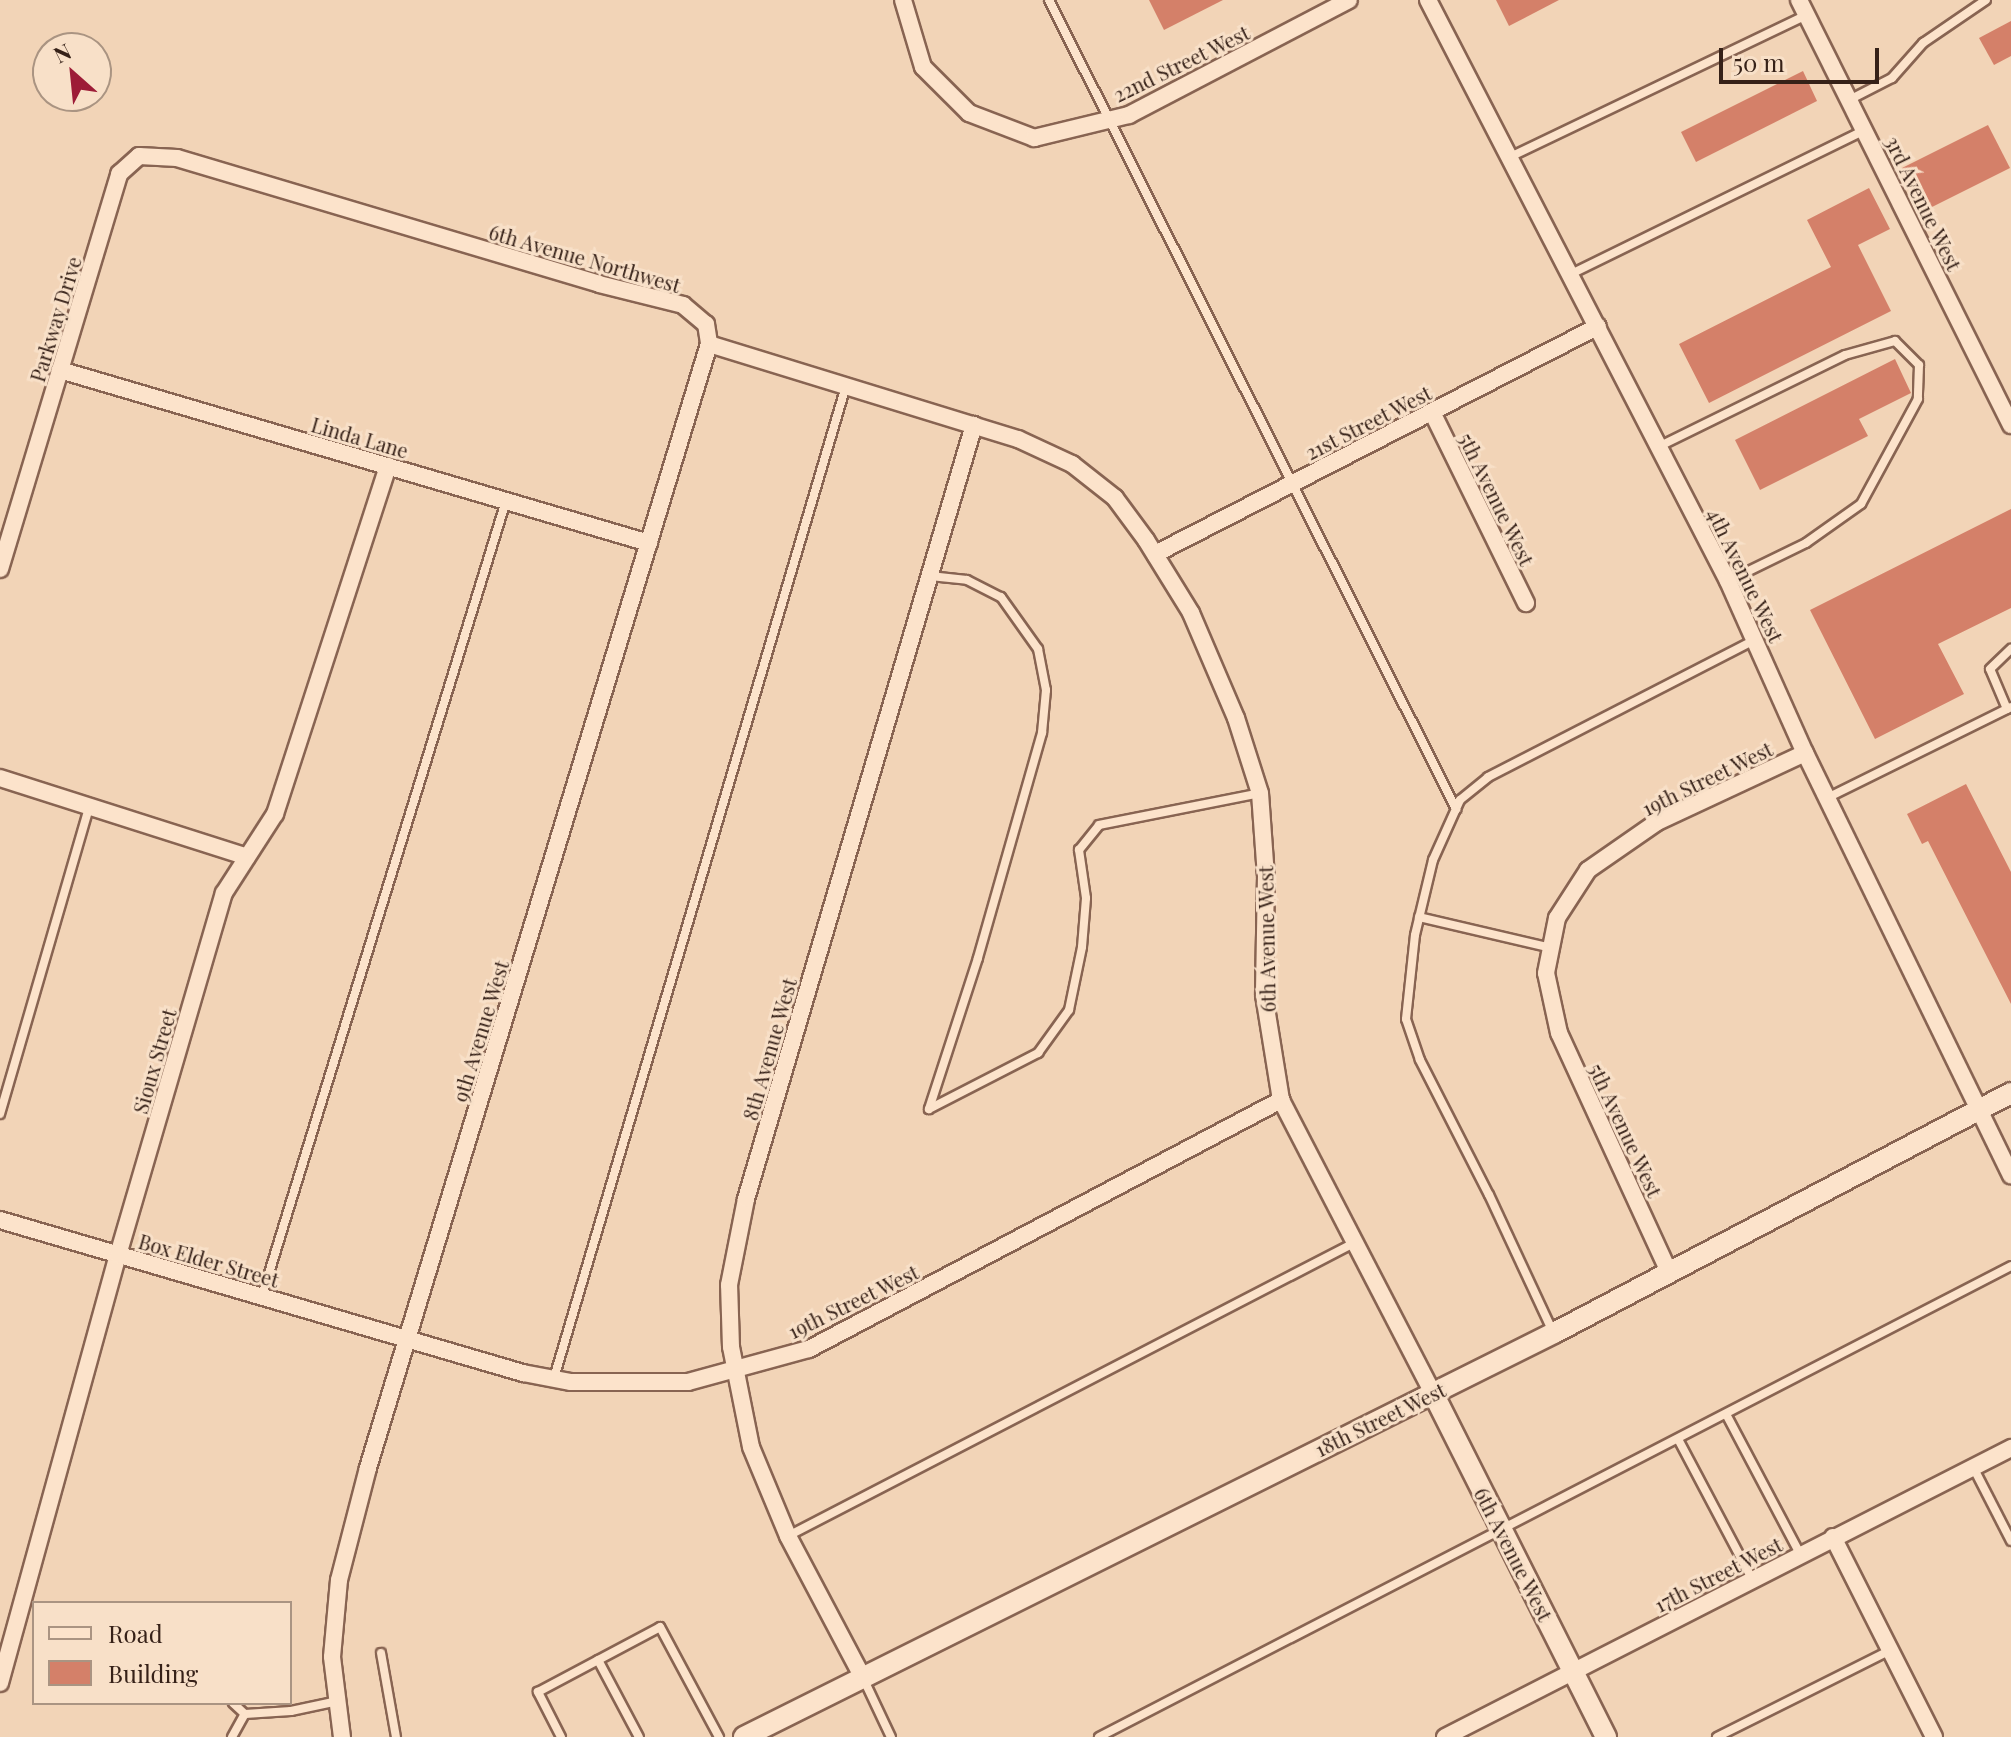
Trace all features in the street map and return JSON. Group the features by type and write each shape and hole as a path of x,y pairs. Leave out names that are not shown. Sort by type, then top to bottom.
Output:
{"street":[{"name":"22nd Street West","path":"903,0 923,67 969,113 1034,138 1129,115 1349,0"},
{"name":"4th Avenue West","path":"1428,0 1728,581 1805,753 2011,1176"},
{"name":"3rd Avenue West","path":"1802,7 1851,99 2011,425"},
{"name":"Parkway Drive","path":"0,569 119,174 139,156 177,158 209,167"},
{"name":"6th Avenue Northwest","path":"209,167 599,284 683,305 706,324 709,344"},
{"name":"21st Street West","path":"1155,554 1598,326"},
{"path":"709,344 974,425"},
{"name":"9th Avenue West","path":"342,1737 332,1657 339,1580 407,1339 709,344"},
{"name":"Linda Lane","path":"60,370 649,543"},
{"name":"5th Avenue West","path":"1432,412 1526,603"},
{"name":"6th Avenue West","path":"974,425 1018,439 1072,464 1115,498 1155,554 1191,613 1236,718 1260,793 1266,876 1264,995 1281,1100 1356,1241 1606,1737"},
{"name":"8th Avenue West","path":"862,1676 788,1536 751,1447 731,1347 729,1285 746,1199 974,425"},
{"name":"Sioux Street","path":"0,1683 27,1610 118,1255 224,893 275,814 388,466"},
{"name":"19th Street West","path":"1552,1002 1546,973 1557,918 1588,870 1657,822 1805,753"},
{"path":"0,778 247,857"},
{"name":"5th Avenue West","path":"1552,1002 1559,1033 1669,1272"},
{"name":"18th Street West","path":"744,1737 1554,1333 2011,1093"},
{"name":"19th Street West","path":"407,1339 571,1382 688,1382 809,1349 1281,1100"},
{"name":"Box Elder Street","path":"0,1220 407,1339"},
{"name":"17th Street West","path":"1445,1737 2011,1448"},
{"path":"1833,1537 1934,1737"}],"lane":[{"path":"1049,0 1456,809"},
{"path":"1851,99 1892,78 1923,43 1986,0"},
{"path":"1510,157 1802,7"},
{"path":"1571,274 1866,130"},
{"path":"1660,446 1845,355 1895,341 1919,365 1918,399 1861,504 1806,543 1728,581"},
{"path":"554,1379 846,386"},
{"path":"262,1297 506,501"},
{"path":"930,576 967,580 1001,597 1038,649 1046,690 1038,748 978,958 929,1109 1038,1053 1069,1010 1082,947 1086,898 1079,850 1099,825 1260,793"},
{"path":"1554,1333 1489,1195 1420,1060 1406,1019 1419,917 1433,860 1460,800 1488,777 1756,640"},
{"path":"1827,798 2009,708 1990,669 2011,649"},
{"path":"0,1114 89,807"},
{"path":"1419,917 1551,948"},
{"path":"788,1536 1356,1241"},
{"path":"1099,1737 2011,1266"},
{"path":"1726,1414 1800,1554"},
{"path":"1678,1439 1752,1579"},
{"path":"1973,1467 2011,1541"},
{"path":"561,1737 538,1692 660,1627 719,1737"},
{"path":"1717,1737 1889,1651"},
{"path":"381,1653 396,1737"},
{"path":"598,1660 639,1737"},
{"path":"862,1676 891,1737"},
{"path":"235,1705 245,1714 291,1711 338,1701"},
{"path":"232,1737 245,1714"}],"building":[{"path":"1149,0 1223,0 1164,30"},
{"path":"1496,0 1559,0 1509,26"},
{"path":"2011,21 2011,56 1994,65 1979,38"},
{"path":"1803,71 1817,101 1696,162 1681,132"},
{"path":"1988,125 2010,168 1924,211 1902,168"},
{"path":"1869,188 1890,229 1858,245 1891,311 1709,403 1679,344 1831,267 1807,220"},
{"path":"1895,359 1911,393 1859,419 1868,436 1760,490 1735,440"},
{"path":"2011,509 2011,608 1938,644 1964,694 1875,739 1810,610"},
{"path":"1966,784 2011,872 2011,1004 1928,841 1922,844 1907,814"}]}
